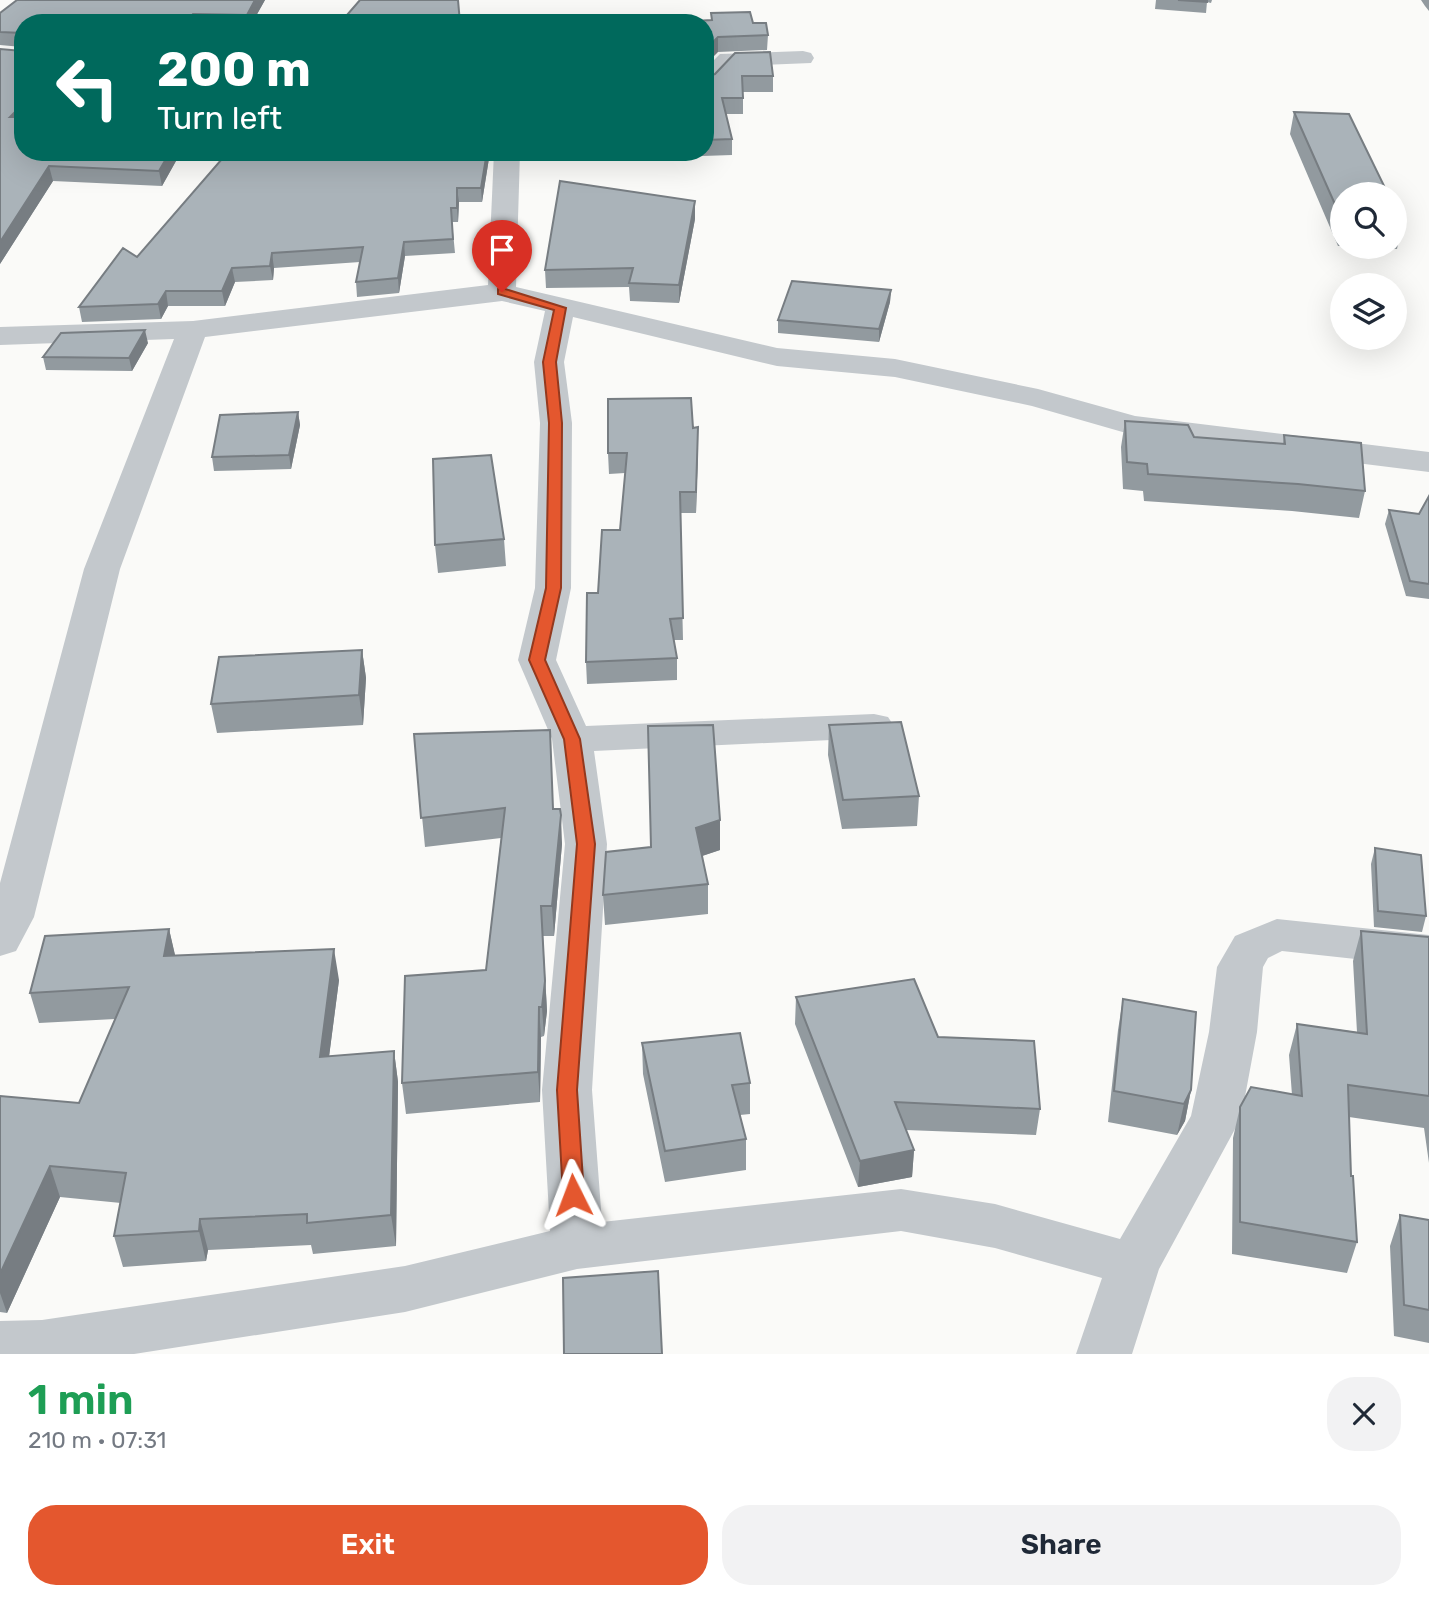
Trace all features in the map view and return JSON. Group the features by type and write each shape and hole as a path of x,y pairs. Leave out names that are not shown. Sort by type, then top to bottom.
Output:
{"street":[{"path":"714,73 728,59 803,58"},
{"path":"502,292 507,161"},
{"path":"0,336 193,330 502,292 777,358 895,368 1038,398 1133,425 1429,462"},
{"path":"560,308 550,362 556,423 553,588 537,660 572,739 586,844 567,1090 577,1247"},
{"path":"4,924 29,859 102,569 193,330"},
{"path":"572,739 874,726"},
{"path":"1104,1354 1133,1265 1216,1118 1233,1032 1240,967 1251,947 1277,935 1429,951"},
{"path":"0,1345 42,1344 405,1289 577,1247 901,1210 995,1226 1133,1265"}],"building":[{"path":"17,0 255,0 248,14 14,14 14,33 0,32 0,13"},
{"path":"360,0 458,0 459,14 348,14"},
{"path":"750,12 753,23 766,23 768,35 718,37 714,41 714,14 711,13"},
{"path":"0,49 14,50 14,113 10,117 14,117 14,161 165,161 159,171 49,166 0,242"},
{"path":"770,52 773,76 742,76 743,98 722,98 732,139 714,140 714,74 735,53"},
{"path":"1294,112 1349,114 1382,182 1330,182 1330,193"},
{"path":"220,161 486,161 481,188 457,188 457,208 451,208 453,239 404,242 398,278 356,282 363,247 272,253 270,266 232,268 222,291 166,291 158,304 79,307 123,248 137,257"},
{"path":"560,181 695,201 679,285 629,283 633,268 545,270"},
{"path":"792,281 891,290 879,329 778,320"},
{"path":"145,330 129,358 43,357 61,333"},
{"path":"691,398 693,428 698,427 696,492 680,492 683,618 670,619 677,658 586,662 587,593 598,593 602,530 620,530 627,453 608,453 608,399"},
{"path":"298,412 289,455 212,457 220,415"},
{"path":"1125,421 1188,425 1194,437 1285,444 1284,435 1361,443 1365,491 1148,474 1147,464 1127,462"},
{"path":"491,455 504,539 435,545 433,459"},
{"path":"1429,496 1429,584 1410,581 1389,510 1419,514"},
{"path":"362,650 359,695 211,704 219,657"},
{"path":"901,722 919,796 843,800 829,725"},
{"path":"713,725 720,820 696,828 708,884 603,895 606,852 651,847 648,726"},
{"path":"550,730 553,809 560,809 561,815 552,906 541,906 545,981 542,1007 539,1007 538,1072 402,1083 405,976 486,970 505,808 421,818 414,734"},
{"path":"1375,848 1421,855 1426,916 1378,911"},
{"path":"169,929 164,956 334,949 320,1057 394,1051 391,1215 307,1223 307,1214 200,1219 199,1231 114,1236 126,1173 50,1166 0,1274 0,1096 79,1103 129,987 30,993 45,936"},
{"path":"1361,931 1429,937 1429,1096 1348,1085 1351,1176 1357,1242 1240,1222 1240,1107 1251,1087 1302,1096 1297,1024 1367,1034"},
{"path":"914,979 938,1037 1034,1041 1040,1109 895,1102 914,1150 860,1161 796,997"},
{"path":"1123,999 1196,1012 1191,1090 1184,1104 1114,1091"},
{"path":"740,1033 750,1083 732,1085 746,1139 665,1151 642,1043"},
{"path":"1400,1215 1429,1220 1429,1310 1404,1305"},
{"path":"658,1271 662,1354 564,1354 563,1278"}],"route":[{"path":"502,292 560,308 550,362 556,423 553,588 537,660 572,739 586,844 567,1090 573,1195"}]}
